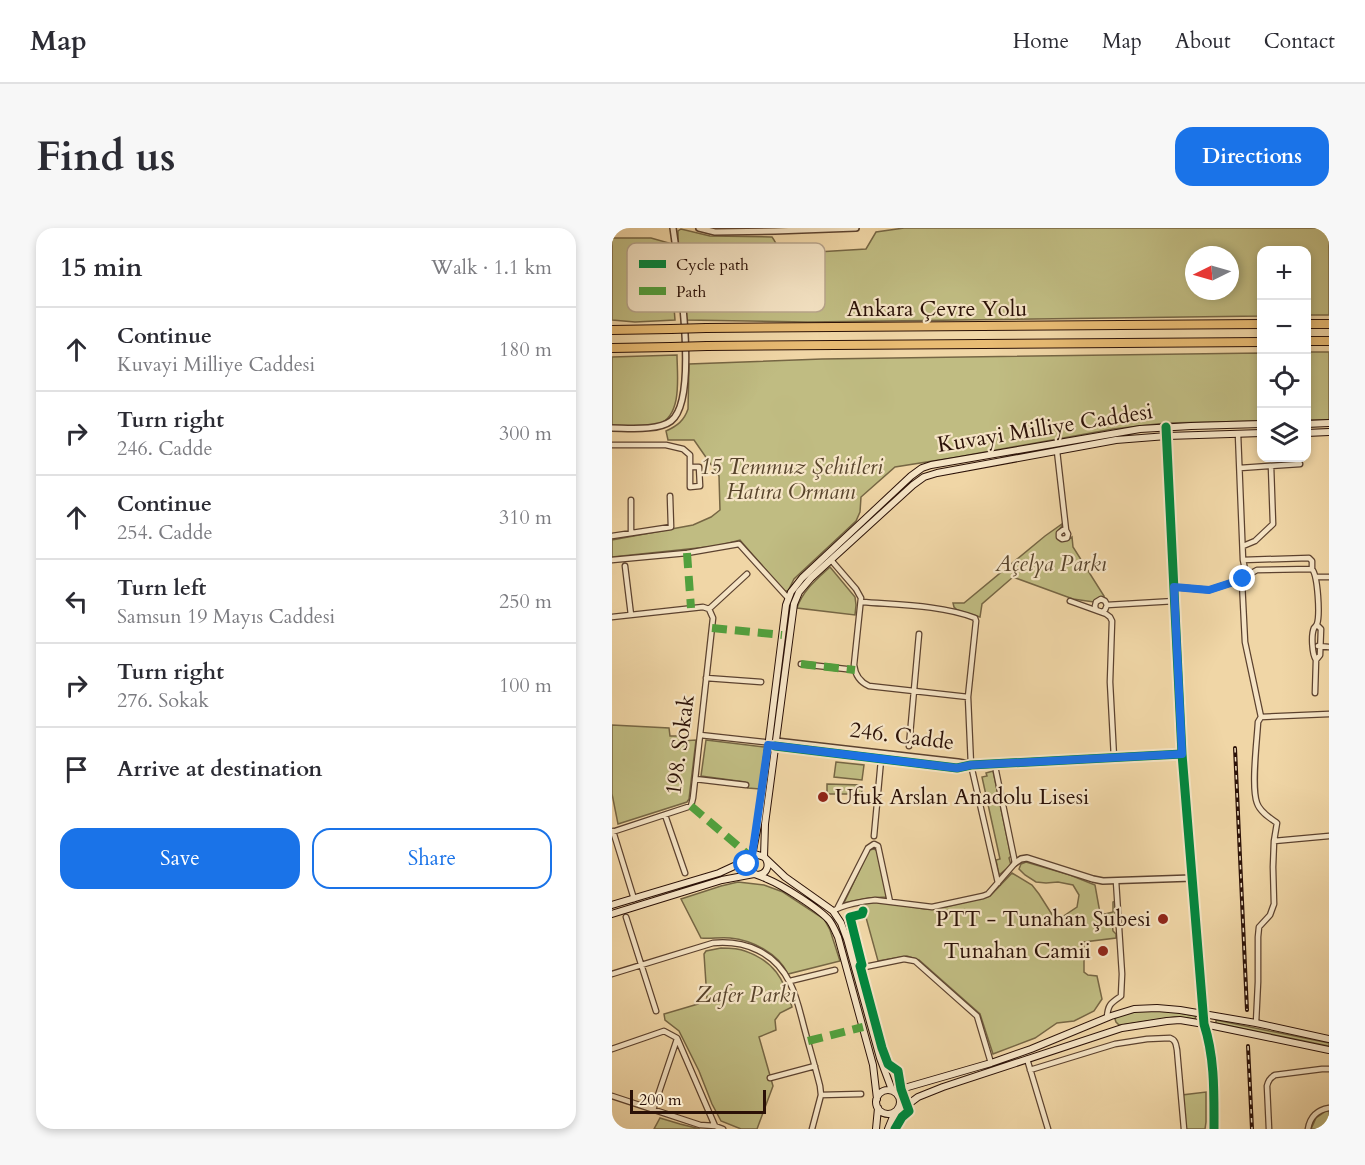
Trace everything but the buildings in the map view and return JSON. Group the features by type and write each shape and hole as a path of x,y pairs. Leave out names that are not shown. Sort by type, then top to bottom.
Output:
{"highway":[{"name":"Ankara Çevre Yolu","path":"612,328 631,330 1257,324"},
{"path":"1311,324 1329,324"},
{"path":"1311,341 1329,341"},
{"name":"Ankara Çevre Yolu","path":"612,348 1257,342"}],"main road":[{"path":"1311,424 1329,423"},
{"name":"Kuvayi Milliye Caddesi","path":"751,857 794,604 799,592 911,476 931,465 1119,432 1166,427 1257,424"},
{"path":"1311,433 1329,432"},
{"name":"Kuvayi Milliye Caddesi","path":"765,858 771,743 788,598 802,578 878,512 928,475 984,463 1116,440 1167,435 1257,434"},
{"path":"612,905 719,873 758,854 785,877 836,909 880,1058 893,1091 900,1098 888,1129"},
{"path":"751,857 748,861 751,873 780,886 821,912 831,922 838,937 873,1065 878,1107 876,1129"},
{"path":"612,914 722,880 763,873 768,865 765,858"},
{"path":"877,1099 878,1095 885,1090 893,1091 992,1063 1121,1012 1146,1008 1204,1014 1329,1039"},
{"path":"1107,1017 1104,1027 1111,1032"},
{"path":"1107,1017 1111,1032"},
{"path":"878,1107 887,1113 943,1087 1027,1059 1111,1032 1167,1021 1180,1020 1204,1024 1329,1050"}],"street":[{"path":"673,228 675,243"},
{"path":"703,229 715,232 856,228"},
{"path":"612,428 665,425 679,412 686,366 683,312"},
{"path":"1166,427 1182,754 1204,1024 1213,1076 1214,1129"},
{"path":"1238,434 1243,560 1245,569 1251,573"},
{"path":"612,444 666,445 683,449 690,455 690,467 690,487 700,486 699,467 690,467"},
{"path":"1057,451 1065,530"},
{"path":"1240,468 1300,464"},
{"path":"1243,546 1255,541 1273,524 1271,466"},
{"path":"612,536 671,527 670,496"},
{"path":"631,500 631,533"},
{"path":"612,560 687,553 739,544 788,598"},
{"path":"1243,560 1309,558 1312,561 1318,593 1317,625 1313,629 1312,655 1316,660"},
{"path":"831,560 860,594 862,602 855,657 855,670 860,679 868,686 968,697"},
{"path":"625,566 631,615"},
{"path":"1174,587 1209,590 1243,579 1257,570 1312,569"},
{"path":"612,617 702,607 709,609 747,574"},
{"path":"1316,577 1329,577"},
{"path":"1243,579 1245,642 1261,717 1258,722 1256,801 1259,807 1277,823 1273,867 1274,904 1270,915 1259,927 1256,1023"},
{"path":"1098,611 1095,606 1098,601 1103,600 1107,605"},
{"path":"1070,601 1098,611 1110,617 1112,621 1110,682 1114,758"},
{"path":"1107,605 1175,601"},
{"path":"862,602 922,607 975,618 968,697 971,765 998,883"},
{"path":"1098,611 1104,611 1107,605"},
{"name":"198. Sokak","path":"613,831 691,806 713,618 709,609"},
{"path":"1315,693 1316,660 1320,655 1321,629 1317,625"},
{"path":"909,746 919,634"},
{"path":"1313,646 1329,647"},
{"path":"801,664 855,670"},
{"path":"706,678 761,682"},
{"path":"1261,717 1329,714"},
{"path":"700,735 771,743"},
{"name":"246. Cadde","path":"771,743 881,760 957,768 971,765"},
{"name":"246. Cadde","path":"771,743 971,765"},
{"path":"971,765 1182,754"},
{"path":"874,836 881,760"},
{"path":"996,771 1015,863"},
{"path":"695,779 746,785"},
{"path":"666,815 685,873"},
{"path":"613,831 634,899"},
{"path":"1274,841 1329,836"},
{"path":"836,909 868,848 874,844 878,846 890,902"},
{"path":"836,909 866,901 939,906 985,895 1015,863 1027,858 1093,879 1116,881 1192,878"},
{"path":"1107,1017 1108,1006 1121,996 1122,974 1116,881"},
{"path":"626,917 656,1011"},
{"path":"612,974 724,942 754,948 776,963 789,981 796,997 820,1086 821,1095 812,1129"},
{"path":"855,969 904,959 915,961 977,1016 992,1063"},
{"path":"789,981 835,970"},
{"path":"612,1049 664,1031 677,1038 715,1126"},
{"path":"1111,1032 1115,1044"},
{"path":"1030,1070 1115,1044 1165,1037 1173,1039 1177,1050 1184,1129"},
{"path":"653,1110 677,1038"},
{"path":"1027,1059 1048,1129"},
{"path":"770,1078 814,1066"},
{"path":"1269,1129 1267,1086 1272,1077 1294,1072 1329,1069"},
{"path":"821,1095 861,1094"},
{"path":"612,1096 700,1125 723,1129"},
{"path":"1308,1129 1315,1113 1329,1108"}],"green space":[{"path":"904,228 1329,228 1329,315 1311,315 1311,246 1257,246 1257,316 808,322 685,320 684,312 825,312 825,252 866,249 876,232"},
{"path":"681,229 710,236 772,237 776,243 678,243 678,231"},
{"path":"612,238 651,238 669,243 627,243 627,312 674,312 675,320 635,322 612,320"},
{"path":"1311,352 1329,352 1329,420 1311,420"},
{"name":"15 Temmuz Şehitleri Hatıra Ormanı","path":"1257,353 1257,421 1166,423 1113,429 895,467 861,497 860,512 856,521 794,579 788,591 784,591 740,540 717,546 612,557 612,540 693,525 720,510 719,476 694,440 668,440 666,431 680,423 688,409 689,364 822,359"},
{"path":"677,355 677,393 672,412 667,419 654,425 612,426 612,357"},
{"name":"Açelya Parkı","path":"1062,524 1057,532 1061,541 1072,537 1073,547 1104,598 1094,602 1073,599 1013,577 982,604 980,617 954,607 953,603 964,603"},
{"path":"830,567 855,597 855,615 797,608 815,580"},
{"path":"612,725 669,728 670,736 680,736 681,741 696,740 687,802 618,824 612,794"},
{"path":"706,740 765,747 760,789 748,788 745,782 701,776"},
{"path":"836,762 864,765 862,780 834,777"},
{"path":"993,771 1011,856 1009,858 1011,865 999,875 996,860 1000,859 982,777"},
{"path":"827,784 862,785 862,794 827,794"},
{"path":"869,850 877,851 888,895 844,903"},
{"path":"1026,862 1095,885 1100,913 1113,912 1113,902 1116,901 1116,919 1112,922 1116,938 1084,942 1084,972 1097,976 1102,999 1094,1011 1074,1021 1057,1023 1035,1038 993,1054 980,1014 919,960 907,956 878,961 862,903 882,902 937,909 990,896 1012,873 1032,885 1053,916 1062,917 1077,907 1079,895 1073,885 1036,882 1019,869 1021,864"},
{"path":"738,882 764,885 783,892 824,919 840,961 788,974 778,960 755,945 738,939 701,938 681,899"},
{"name":"Zafer Parkı","path":"721,948 742,950 755,955 771,966 781,980 792,1007 780,1013 775,1020 776,1030 759,1037 773,1086 757,1129 741,1129 721,1121 679,1031 665,1020 664,1014 707,999 704,954 706,951"},
{"path":"1154,1010 1196,1016 1195,1019 1175,1017 1122,1025 1119,1025 1115,1019 1117,1016 1138,1011"},
{"path":"1216,1020 1329,1043 1329,1046 1216,1023"},
{"path":"1206,1092 1205,1129 1186,1129 1182,1095"},
{"path":"1329,1111 1329,1129 1311,1129 1316,1118"},
{"path":"660,1118 680,1124 700,1129 654,1129"}],"railway":[{"path":"1235,748 1247,1010"},
{"path":"1248,1046 1252,1129"}],"marked path":[{"path":"687,553 691,608"},
{"path":"712,628 782,635"},
{"path":"801,664 855,670"},
{"path":"691,806 751,857"},
{"path":"808,1041 863,1027"}],"cycle path":[{"path":"1166,427 1182,754 1204,1024 1213,1076 1214,1129"},
{"path":"775,746 957,768 971,765 1182,754"},
{"path":"863,911 862,914 850,917 862,965 860,966 882,1048 888,1064 898,1071 901,1089 909,1111 902,1117 895,1129"}],"place":[{"name":"Ufuk Arslan Anadolu Lisesi","path":"823,797"},
{"name":"PTT - Tunahan Şubesi","path":"1163,919"},
{"name":"Tunahan Camii","path":"1103,951"}],"route":[{"path":"747,864 752,856 759,819 768,745 957,768 971,765 1182,754 1174,587 1209,590 1243,579"}]}
